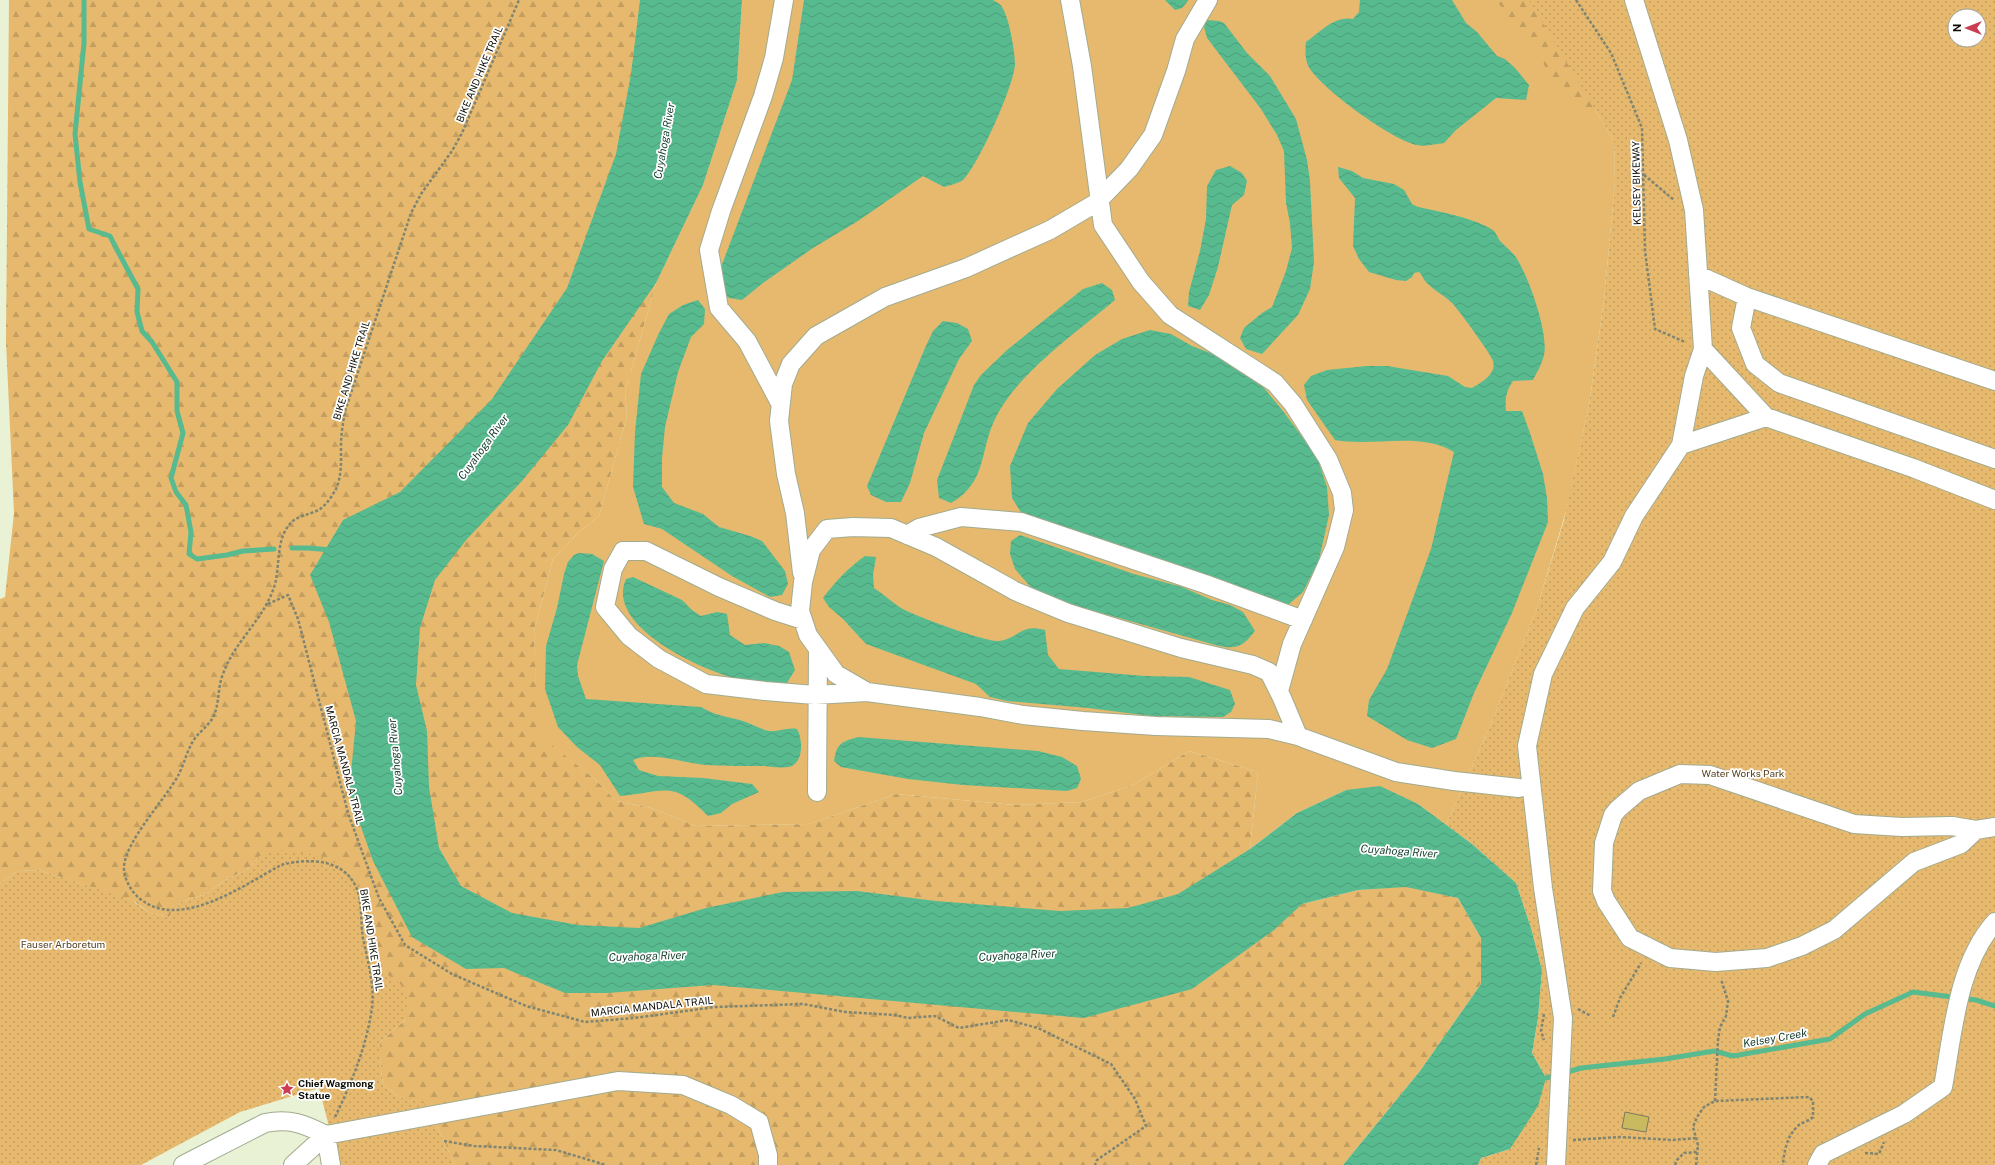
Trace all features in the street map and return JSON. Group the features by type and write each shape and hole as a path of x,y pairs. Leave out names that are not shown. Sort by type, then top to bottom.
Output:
{"street":[{"path":"780,403 747,341 719,308 709,250 774,58 784,0"},
{"path":"1070,0 1082,66 1103,225 1141,282 1170,315 1275,383 1293,404 1328,459 1342,493 1344,510 1335,546 1292,644 1279,692"},
{"path":"803,582 795,513 781,442 779,421 783,384 791,364 816,336 885,297 966,268 1050,230 1100,200 1129,169 1153,135 1176,71 1185,39 1208,0"},
{"path":"1556,1165 1562,1067 1563,1018 1542,888 1528,746 1543,674 1575,608 1612,562 1634,516 1681,444 1694,376 1703,349 1694,217 1678,140 1634,0"},
{"path":"1698,275 1748,297 1995,381"},
{"path":"1748,297 1741,328 1755,364 1779,383 1995,459"},
{"path":"1703,349 1766,417 1913,468 1995,500"},
{"path":"1681,444 1766,417"},
{"path":"907,535 919,528 961,517 1021,522 1205,584 1303,620"},
{"path":"867,692 836,674 818,651 808,635 800,611 803,582 811,550 827,529 853,527 891,528 936,547 1015,591 1068,613 1181,648 1253,665 1269,672 1298,736"},
{"path":"803,620 775,611 719,587 646,551 623,551 613,569 605,607 628,636 659,659 706,684 765,692 818,694 867,692 980,707 1030,716 1156,726 1270,728 1298,736 1396,772 1454,781 1519,788"},
{"path":"817,792 818,651"},
{"path":"1976,830 1961,844 1914,862 1834,930 1802,946 1767,958 1716,962 1670,958 1630,938 1606,901 1602,891 1601,883 1604,843 1613,815 1618,808 1640,791 1680,774 1710,775 1854,824 1902,827 1952,826 1976,830 1995,827"},
{"path":"1817,1165 1823,1154 1904,1114 1943,1087 1965,974 1984,934 1995,922"},
{"path":"293,1165 326,1136 618,1081 683,1085 731,1105 759,1122 768,1155 768,1165"},
{"path":"183,1165 265,1123 280,1120 304,1124 326,1136"},
{"path":"326,1136 331,1165"}],"path":[{"name":"BIKE AND HIKE TRAIL","path":"326,1136 347,1092 360,1058 372,1013 371,976 363,937 359,898 356,887 350,877 339,869 328,864 313,860 295,861 281,865 200,906 184,910 170,911 146,904 135,894 128,883 124,871 125,858 132,843 164,799 194,740 211,721 216,712 222,676 233,651 267,605 275,583 280,545 289,524 298,518 321,508 336,488 342,466 342,429 345,411 403,234 421,194 452,151 476,103 519,0"},
{"name":"KELSEY BIKEWAY","path":"1576,0 1611,53 1642,128 1645,251 1655,329 1703,349"},
{"path":"1644,174 1694,217"},
{"name":"MARCIA MANDALA TRAIL","path":"267,605 288,595 298,619 348,813 379,898 405,945 452,974 526,1006 585,1022 634,1018 716,1007 803,1004 845,1012 895,1015 908,1018 935,1016 959,1028 1008,1020 1038,1028 1111,1064 1135,1099 1146,1126 1097,1160 1095,1165"},
{"path":"1613,1017 1620,998 1649,948"},
{"path":"1715,1102 1718,1040 1720,1027 1726,1016 1728,1001 1716,962"},
{"path":"1545,1010 1541,1031 1546,1046"},
{"path":"1696,1165 1697,1138 1693,1127 1697,1117 1704,1107 1715,1102 1809,1097 1814,1102 1813,1117 1800,1125 1784,1148 1783,1165"},
{"path":"1567,1140 1620,1138 1673,1140 1697,1138"},
{"path":"444,1141 474,1146 556,1150 606,1165"},
{"path":"1675,1165 1680,1155 1684,1153 1697,1152"}],"green space":[{"path":"9,0 742,0 737,80 703,185 656,283 625,392 627,416 599,516 578,533 553,559 534,631 538,734 596,780 616,801 651,808 696,826 809,824 896,794 1015,805 1082,802 1133,785 1189,751 1258,772 1250,849 1302,904 1358,890 1406,886 1458,898 1481,938 1481,984 1420,1071 1343,1165 455,1165 432,1116 401,1098 383,1085 380,1060 380,1042 405,1020 403,987 384,972 376,960 369,934 364,899 260,856 247,870 225,880 206,894 181,902 169,917 150,913 135,902 39,870 17,871 0,884 0,599 5,597 14,513 6,342"},
{"path":"742,0 1529,0 1614,141 1615,183 1604,300 1589,405 1567,508 1536,611 1491,724 1446,825 1418,804 1346,790 1297,813 1250,849 1258,772 1189,751 1133,785 1082,802 1015,805 896,794 809,824 696,826 651,808 616,801 596,780 537,734 534,631 553,559 578,533 599,516 627,416 625,392 656,283 703,185 737,80"},
{"path":"1496,0 1614,0 1630,48 1587,123"},
{"name":"Water Works Park","path":"1529,0 1995,0 1995,1165 1478,1165 1481,1158 1510,1149 1546,1078 1532,1053 1538,1018 1542,970 1531,928 1516,883 1472,844 1446,825 1491,724 1536,611 1564,520 1589,405 1604,300 1615,183 1614,141"},
{"name":"Fauser Arboretum","path":"279,850 306,853 331,860 352,874 359,885 365,902 367,926 378,964 386,974 403,987 407,999 405,1020 380,1042 380,1060 383,1085 401,1098 421,1099 432,1116 455,1165 339,1165 319,1088 240,1112 141,1165 0,1165 0,884 17,871 39,870 131,900 150,913 169,917 181,902 206,894 225,880 247,870 260,856"}],"water":[{"name":"Cuyahoga River","path":"640,0 742,0 737,80 703,185 656,283 602,361 568,425 522,481 467,539 435,580 420,628 416,685 427,731 429,787 439,848 461,886 512,913 578,925 639,928 706,908 783,892 857,891 936,901 1060,911 1128,908 1178,894 1250,849 1297,813 1346,790 1380,786 1418,804 1472,844 1516,883 1531,928 1542,970 1538,1018 1532,1053 1546,1078 1538,1106 1510,1149 1481,1158 1478,1165 1343,1165 1420,1071 1481,984 1481,938 1458,898 1406,887 1358,890 1302,904 1274,930 1192,989 1084,1018 713,985 607,993 565,993 504,968 466,969 412,937 373,861 349,793 356,721 329,622 310,575 343,520 400,492 492,399 567,288 616,154 631,74"},
{"path":"804,0 993,0 1000,4 1005,12 1009,26 1015,59 1013,75 995,124 978,157 964,179 944,187 923,176 858,221 813,248 763,283 742,300 729,298 721,292 718,275 792,80"},
{"path":"1165,0 1188,1 1182,8 1175,10"},
{"path":"1360,0 1452,0 1466,23 1477,32 1497,56 1505,59 1515,68 1529,85 1526,100 1496,98 1456,130 1444,143 1427,146 1420,146 1406,141 1376,125 1344,101 1318,78 1308,66 1306,60 1306,42 1322,29 1334,22 1346,18 1353,19 1359,12"},
{"path":"1207,20 1224,23 1247,53 1270,76 1296,119 1307,160 1310,181 1314,262 1310,289 1298,315 1262,354 1246,349 1240,338 1244,328 1272,307 1286,271 1292,248 1290,223 1286,203 1284,151 1277,135 1261,109 1207,38 1204,27"},
{"path":"1230,166 1242,173 1247,181 1244,195 1232,205 1218,267 1209,295 1200,310 1188,306 1189,292 1200,251 1206,219 1207,186 1216,170"},
{"path":"1338,167 1352,171 1363,178 1394,184 1404,190 1412,204 1418,207 1468,219 1494,231 1500,241 1515,256 1526,276 1536,304 1545,345 1542,362 1533,380 1513,381 1507,392 1506,411 1522,411 1543,474 1547,498 1548,522 1512,613 1474,693 1456,739 1432,748 1407,740 1367,716 1369,700 1387,669 1431,549 1454,452 1427,442 1349,442 1335,440 1307,400 1304,385 1311,376 1327,370 1367,366 1387,366 1448,376 1465,387 1472,388 1487,378 1494,366 1491,357 1467,322 1449,300 1427,283 1419,272 1414,273 1412,277 1406,281 1396,280 1369,272 1359,259 1353,246 1355,198 1339,178"},
{"path":"1102,283 1112,290 1115,300 1066,339 1033,369 1006,401 996,417 991,429 977,475 963,495 951,503 939,498 937,480 974,385 981,375 1007,350 1083,289"},
{"path":"698,300 705,309 704,324 691,337 678,372 665,427 662,458 662,487 674,503 703,514 719,527 762,541 785,571 788,584 782,595 770,597 732,576 662,529 644,524 633,487 635,432 641,374 669,314 683,305"},
{"path":"943,321 957,323 968,329 972,341 959,359 924,433 910,483 901,502 886,502 871,495 867,486 925,348 933,331"},
{"path":"1150,330 1171,334 1192,346 1218,356 1264,388 1317,457 1327,487 1329,515 1319,560 1303,592 1288,605 1022,514 1012,498 1010,466 1028,423 1057,389 1095,355 1122,339"},
{"path":"1020,535 1134,574 1182,587 1212,600 1230,605 1243,612 1255,631 1244,643 1236,647 1219,646 1080,607 1035,592 1015,569 1010,554 1011,541"},
{"path":"579,553 592,554 604,561 577,665 578,676 586,699 701,707 713,713 746,722 769,731 797,729 799,733 801,750 800,756 794,765 789,767 773,767 706,765 659,757 633,760 639,770 658,776 703,778 752,784 759,792 732,804 721,813 708,816 696,804 676,792 659,791 620,796 600,765 577,747 558,727 545,689 546,646 557,608 564,574 568,562 574,555"},
{"path":"865,556 876,557 873,575 874,588 901,608 920,617 966,633 999,641 1012,637 1030,628 1045,630 1048,655 1059,669 1145,676 1189,677 1230,690 1235,704 1231,712 1223,717 1151,716 1088,708 1007,701 990,697 976,684 866,644 843,619 829,607 823,598 832,586 853,565"},
{"path":"633,577 682,600 692,610 701,616 717,612 727,614 730,635 745,645 764,643 779,646 789,652 795,670 787,683 758,683 730,677 696,664 657,642 641,628 629,612 623,596 626,579"},
{"path":"858,737 1038,751 1062,757 1077,766 1081,779 1077,788 1067,791 963,785 908,779 841,767 834,761 838,747 848,740"}],"building":[{"path":"1625,1112 1649,1117 1646,1132 1622,1128"}],"waterway":[{"path":"84,0 84,43 75,134 80,182 89,229 110,236 138,289 137,312 142,331 152,342 177,382 177,411 183,433 171,478 176,492 186,505 191,532 189,554 197,559 243,551 274,549"},
{"path":"292,548 331,550"},
{"name":"Kelsey Creek","path":"1564,1073 1581,1068 1665,1059 1714,1051 1733,1056 1830,1039 1865,1014 1913,992 1976,1000 1995,1006"},
{"name":"Kelsey Creek","path":"1546,1078 1556,1075"}],"place":[{"name":"Chief Wagmong Statue","path":"287,1089"}]}
